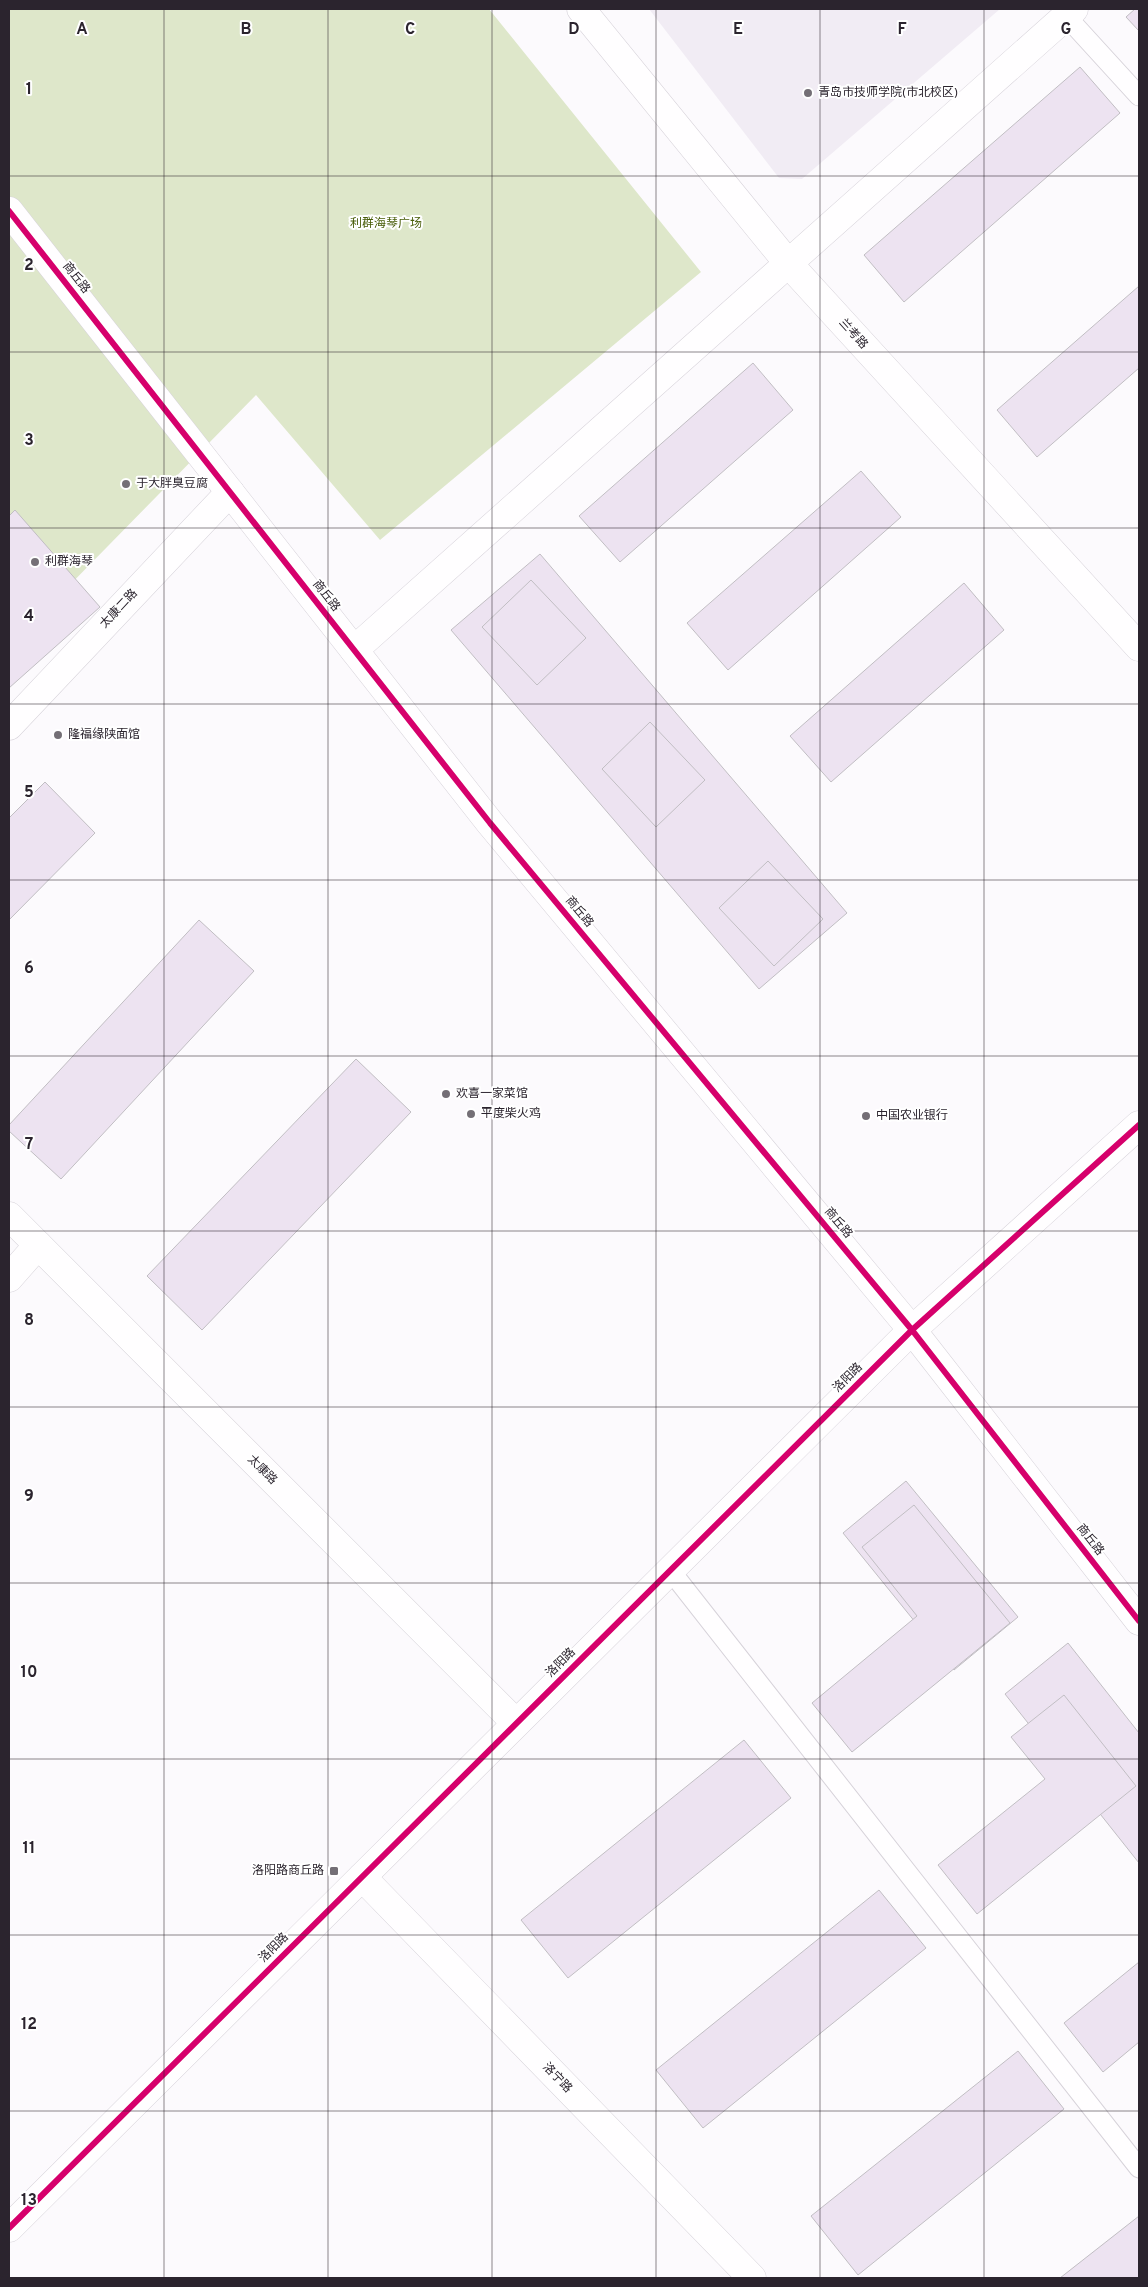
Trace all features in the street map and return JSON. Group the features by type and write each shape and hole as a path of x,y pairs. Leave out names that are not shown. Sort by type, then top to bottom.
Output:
{"street":[{"name":"兰考路","path":"581,9 788,263 1139,648"},
{"path":"354,650 1070,12"},
{"name":"商丘路","path":"9,211 496,830 912,1330 1139,1621"},
{"name":"太康二路","path":"9,726 230,492"},
{"name":"洛阳路","path":"9,2228 912,1330 1139,1125"},
{"name":"太康路","path":"9,1216 516,1724"},
{"path":"9,1278 38,1245"},
{"name":"洛宁路","path":"362,1877 752,2278"}],"lane":[{"path":"1070,12 1139,96"},
{"path":"670,1570 1139,2168"}],"shaded area":[{"name":"青岛市技师学院(市北校区)","path":"649,9 1000,9 802,179 779,178"}],"green space":[{"name":"利群海琴广场","path":"9,9 489,9 701,272 380,540 256,395 9,647"}],"building":[{"path":"1135,9 1139,9 1139,31 1126,17"},
{"path":"1080,67 1120,113 904,302 864,255"},
{"path":"1139,286 1139,368 1037,457 997,410"},
{"path":"753,363 793,410 620,562 579,516"},
{"path":"861,471 901,517 728,670 687,623"},
{"name":"利群海琴","path":"15,510 100,607 9,688 9,516"},
{"path":"540,554 847,913 759,989 451,630"},
{"path":"531,580 586,638 537,685 482,627"},
{"path":"964,583 1004,630 831,782 790,736"},
{"path":"650,722 705,780 656,827 602,769"},
{"path":"45,782 95,833 9,920 9,818"},
{"path":"768,861 823,919 774,966 719,908"},
{"path":"199,920 254,971 61,1179 9,1131 9,1125"},
{"path":"356,1059 411,1112 202,1330 147,1276"},
{"path":"906,1481 1018,1617 954,1670 843,1533"},
{"path":"914,1505 1010,1623 852,1752 812,1703 917,1616 862,1547"},
{"path":"1068,1643 1139,1733 1139,1863 1005,1694"},
{"path":"1064,1695 1136,1786 977,1914 938,1865 1045,1779 1011,1737"},
{"path":"744,1740 791,1798 568,1978 521,1920"},
{"path":"879,1890 926,1948 703,2128 656,2070"},
{"path":"1139,1962 1139,2042 1103,2072 1064,2023"},
{"path":"1018,2051 1064,2109 858,2275 811,2216"},
{"path":"1139,2216 1139,2278 1060,2278"}],"cycle path":[{"path":"9,211 490,823 912,1330 1139,1621"},
{"path":"9,2228 912,1330 1139,1125"}],"place":[{"name":"青岛市技师学院(市北校区)","path":"808,93"},
{"name":"于大胖臭豆腐","path":"126,484"},
{"name":"利群海琴","path":"35,562"},
{"name":"隆福缘陕面馆","path":"58,735"},
{"name":"欢喜一家菜馆","path":"446,1094"},
{"name":"平度柴火鸡","path":"471,1114"},
{"name":"中国农业银行","path":"866,1116"},
{"name":"洛阳路商丘路","path":"334,1871"}]}
